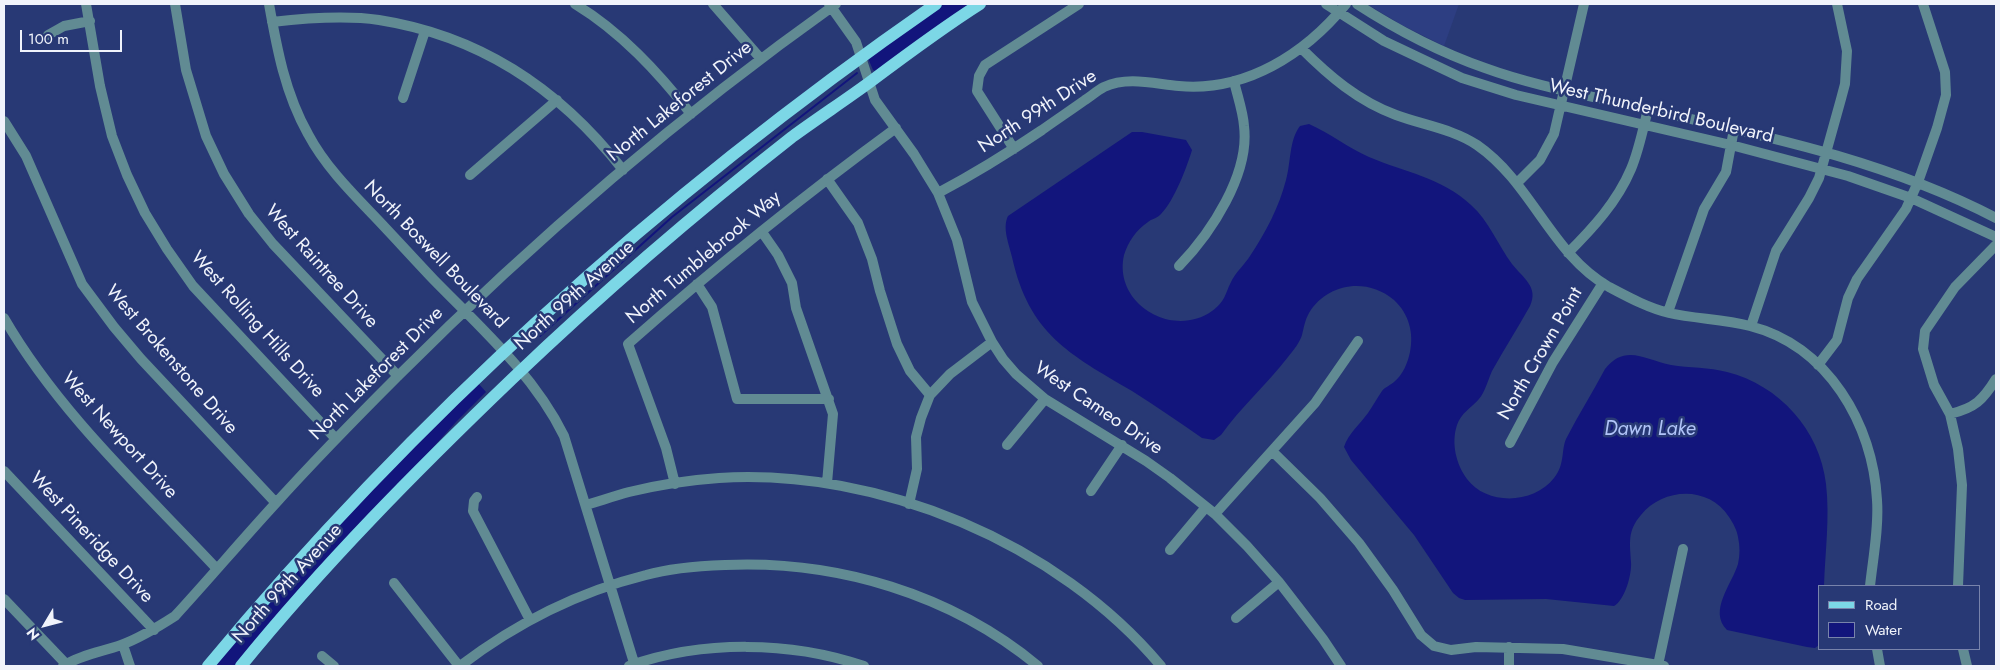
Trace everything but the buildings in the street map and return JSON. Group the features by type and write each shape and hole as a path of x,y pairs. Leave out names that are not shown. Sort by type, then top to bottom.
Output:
{"main road":[{"name":"North 99th Avenue","path":"208,666 311,548 445,409 503,352 642,227 778,118 861,56 936,4"},
{"name":"North 99th Avenue","path":"241,666 300,597 462,426 662,243 793,137 944,27 980,4"}],"street":[{"name":"West Rolling Hills Drive","path":"86,4 100,86 112,136 127,175 145,213 193,286 336,439"},
{"name":"West Raintree Drive","path":"175,4 186,70 206,136 224,174 249,214 274,244 398,376"},
{"name":"North Boswell Boulevard","path":"269,4 285,81 301,121 317,149 345,186 465,310 545,400 564,436 633,666"},
{"path":"575,4 613,32 640,56 691,114"},
{"path":"713,4 761,59"},
{"path":"1014,149 977,92 978,76 985,65 1079,4"},
{"name":"West Thunderbird Boulevard","path":"1326,4 1391,44 1462,78 1516,95 1821,168 1912,198 1996,237"},
{"name":"North 99th Drive","path":"938,193 1014,149 1105,87 1133,81 1180,87 1205,87 1250,76 1276,64 1301,48 1318,34 1346,4"},
{"name":"West Thunderbird Boulevard","path":"1357,4 1409,35 1461,59 1503,74 1860,161 1918,182 1996,218"},
{"path":"1517,183 1540,160 1554,134 1584,4"},
{"path":"1751,326 1776,251 1810,198 1826,152 1845,84 1847,65 1845,37 1836,4"},
{"path":"1818,365 1837,340 1848,298 1857,279 1902,216 1912,198 1946,95 1945,72 1923,4"},
{"name":"North Lakeforest Drive","path":"64,665 88,655 123,645 154,630 175,616 336,439 465,310 623,170 691,114 832,5"},
{"name":"West Cameo Drive","path":"832,5 854,37 876,100 914,154 938,193 957,240 972,302 992,342 1016,374 1046,399 1122,445 1170,478 1215,514 1279,582 1323,639 1341,666"},
{"path":"272,22 338,18 378,20 425,31 464,44 500,60 524,75 557,100 592,132 623,170"},
{"path":"48,35 64,26 90,21"},
{"path":"403,98 425,31"},
{"path":"1301,48 1330,76 1354,94 1388,112 1445,130 1477,145 1507,171 1568,253 1603,283 1630,298 1668,312 1751,326 1767,332 1785,341 1818,365 1834,381 1846,398 1860,422 1869,446 1875,472 1878,502 1870,585"},
{"path":"1179,266 1213,224 1225,203 1242,158 1244,125 1234,81"},
{"path":"470,175 557,100"},
{"path":"1568,253 1596,226 1620,192 1631,169 1648,109"},
{"name":"West Brokenstone Drive","path":"4,121 26,156 82,284 141,359 276,503"},
{"name":"North Tumblebrook Way","path":"675,484 666,448 628,344 697,284 827,179 896,128"},
{"path":"1668,312 1704,209 1726,172 1734,129"},
{"path":"827,179 858,223 872,259 897,344 910,371 930,395"},
{"path":"762,232 778,255 792,283 796,308 833,414 828,483"},
{"path":"1958,585 1962,485 1958,449 1950,414 1934,385 1923,349 1925,331 1955,287 1996,245"},
{"name":"North Crown Point","path":"1510,443 1553,362 1603,283"},
{"path":"697,284 712,307 737,399 829,399"},
{"name":"West Newport Drive","path":"4,318 48,384 88,431 217,569"},
{"path":"1215,514 1273,452 1315,403 1358,341"},
{"path":"909,504 918,468 916,437 930,395 957,368 992,342"},
{"path":"1950,414 1967,410 1983,399 1996,379"},
{"path":"1007,445 1046,399"},
{"path":"1092,491 1122,445"},
{"path":"1273,452 1320,498 1359,543 1393,590 1421,635 1434,646 1450,650 1476,647 1563,650 1661,666 1684,550"},
{"name":"West Pineridge Drive","path":"4,471 154,630"},
{"path":"586,506 628,492 720,478 774,478 828,483 867,491 946,516 1012,545 1070,583 1107,612 1161,666"},
{"path":"477,497 472,511 530,620"},
{"path":"1170,550 1206,507"},
{"path":"394,583 459,666 505,634 530,620 554,608 610,586 647,574 694,566 760,564 795,566 834,572 874,581 903,591 947,608 1006,642 1038,666"},
{"path":"1236,618 1279,582"},
{"path":"4,599 64,665"},
{"path":"123,645 130,666"},
{"path":"633,666 688,652 748,647 803,651 864,666"},
{"path":"1509,648 1509,666"},
{"path":"1877,650 1880,666"},
{"path":"1963,650 1967,666"},
{"path":"322,656 334,666"}],"shaded area":[{"path":"1367,4 1459,4 1444,46 1402,25"}],"water":[{"path":"943,4 974,4 875,71 873,70 868,58 869,55"},
{"name":"Dawn Lake","path":"1309,124 1361,153 1383,163 1423,176 1460,196 1483,218 1507,257 1529,283 1533,293 1530,306 1492,371 1483,393 1464,414 1455,432 1457,460 1463,473 1476,488 1486,494 1510,498 1523,497 1545,487 1554,478 1560,468 1566,439 1575,421 1605,369 1620,357 1636,355 1671,365 1713,369 1746,378 1764,387 1794,413 1806,428 1815,446 1822,464 1826,484 1827,535 1824,585 1818,585 1818,646 1815,648 1807,647 1727,630 1722,623 1720,614 1723,597 1738,564 1740,550 1737,534 1730,519 1720,507 1709,499 1698,495 1673,495 1661,499 1641,515 1633,526 1630,537 1631,567 1629,580 1624,593 1614,606 1546,599 1465,600 1459,598 1453,593 1414,535 1351,460 1344,447 1351,433 1368,413 1382,391 1400,376 1405,368 1411,345 1409,324 1399,305 1383,293 1372,288 1360,286 1337,290 1326,295 1317,303 1309,313 1301,338 1294,349 1221,435 1214,440 1202,438 1071,353 1041,323 1029,305 1019,283 1007,236 1006,221 1008,216 1132,132 1186,140 1192,150 1180,184 1161,214 1144,225 1130,241 1124,255 1123,273 1128,288 1137,302 1149,312 1164,319 1180,321 1197,319 1220,304 1234,277 1248,259 1276,210 1288,173 1294,138 1300,126"},
{"path":"478,383 486,392 456,422 235,666 214,666 367,493"}],"waterway":[{"path":"540,336 672,217 857,73"}]}
